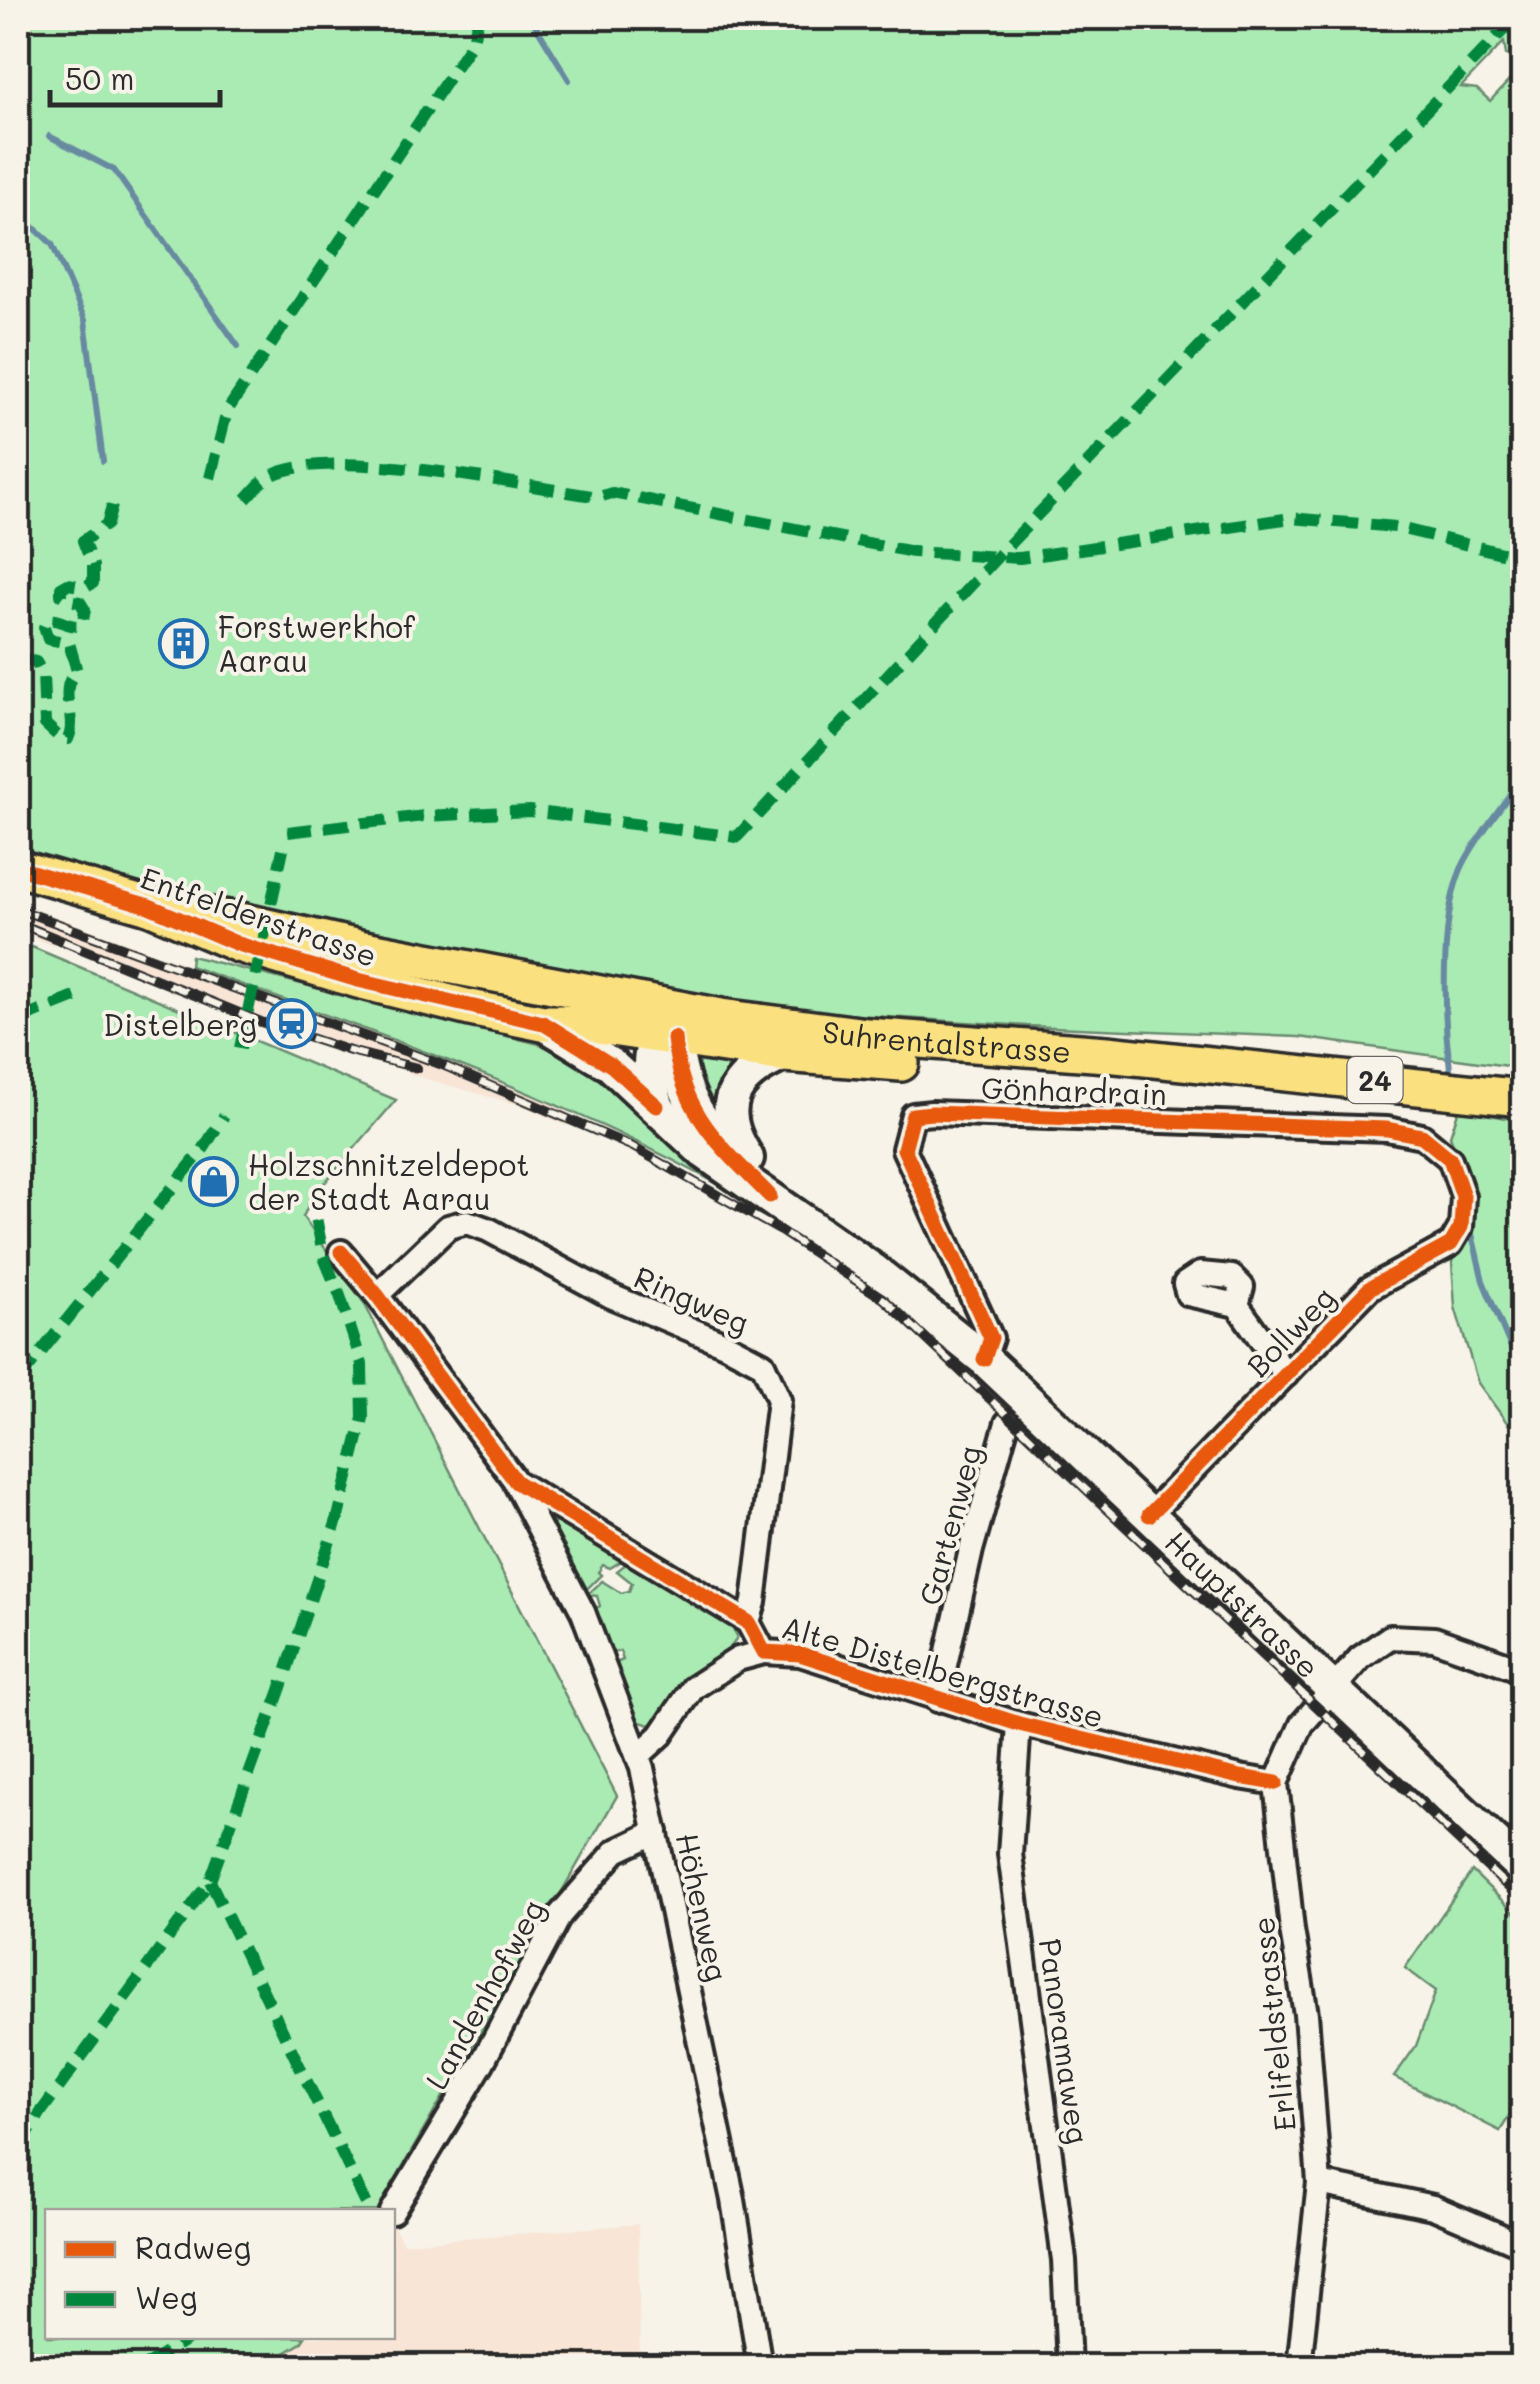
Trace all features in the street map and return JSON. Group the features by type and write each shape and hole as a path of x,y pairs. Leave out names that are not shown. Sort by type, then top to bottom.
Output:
{"main road":[{"name":"Entfelderstrasse","path":"18,868 149,906 241,921 784,1054 1085,1072 1227,1066"},
{"name":"Entfelderstrasse","path":"149,906 238,944 340,975 543,1023 666,1028"},
{"path":"543,1023 601,1057 704,1152 770,1196"},
{"path":"657,1106 648,1063 666,1028"},
{"path":"666,1028 692,1107 770,1196"},
{"name":"Suhrentalstrasse","path":"666,1028 867,1036 1227,1066 1522,1098"},
{"path":"770,1196 730,1122 733,1090 760,1064 784,1054"},
{"name":"Hauptstrasse","path":"770,1196 873,1270 984,1359 1522,1868"}],"street":[{"name":"Gönhardrain","path":"984,1359 991,1338 904,1149 912,1115 952,1113 1387,1129 1422,1136 1444,1151 1463,1196"},
{"name":"Bollweg","path":"1149,1515 1370,1288 1451,1244 1461,1227 1463,1196"},
{"name":"Ringweg","path":"377,1295 448,1227 467,1222 611,1296 763,1364 779,1400 754,1602 748,1622"},
{"name":"Alte Distelbergstrasse","path":"341,1252 516,1482 748,1622 764,1652 800,1654 1019,1724 1276,1783"},
{"name":"Bollweg","path":"1237,1305 1286,1375"},
{"name":"Gartenweg","path":"937,1700 971,1550 1007,1423"},
{"name":"Höhenweg","path":"516,1482 583,1612 638,1756 733,2200 760,2366"},
{"name":"Erlifeldstrasse","path":"1299,2366 1320,2183 1306,2014 1292,1930 1276,1783 1302,1724 1370,1648 1390,1637 1434,1639 1522,1670"},
{"path":"638,1756 660,1735 693,1688 738,1659 764,1652"},
{"name":"Panoramaweg","path":"1019,1724 1010,1854 1064,2260 1069,2366"},
{"name":"Landenhofweg","path":"394,2209 482,2062 560,1915 616,1851 656,1832"},
{"path":"1320,2183 1433,2208 1522,2245"}],"shaded area":[{"path":"18,903 499,1080 569,1109 566,1126 529,1108 266,1029 55,943 54,946 18,932"},
{"path":"638,2224 640,2366 263,2366 304,2339 395,2339 395,2229 403,2243"}],"green space":[{"path":"18,18 1522,18 1522,64 1506,55 1504,42 1461,87 1477,89 1490,101 1522,67 1522,1068 1299,1037 841,1014 659,992 153,889 18,852"},
{"path":"32,947 396,1100 311,1199 303,1217 364,1303 617,1796 378,2209 45,2209 45,2339 304,2339 263,2366 18,2366 18,958"},
{"path":"191,956 539,1044 587,1065 754,1205 687,1167 549,1102 190,966"},
{"path":"694,1055 746,1060 723,1129 697,1098"},
{"path":"1459,1109 1522,1121 1522,1420 1508,1424 1478,1383 1455,1307 1452,1262 1473,1194 1450,1136"},
{"path":"558,1518 623,1560 610,1568 603,1565 598,1572 601,1575 587,1589 553,1525"},
{"path":"627,1563 729,1621 737,1636 726,1651 689,1677 663,1714 650,1725 636,1716 616,1663 623,1660 620,1651 612,1653 594,1609 600,1606 597,1596 587,1595 602,1581 621,1593 629,1591 632,1583 617,1571"},
{"path":"1472,1871 1522,1920 1522,2096 1500,2131 1394,2077 1416,2046 1436,1991 1405,1968"}],"waterway":[{"path":"531,18 569,80"},
{"path":"18,120 27,125"},
{"path":"49,136 114,170 238,346"},
{"path":"28,222 52,244 85,320 103,461"},
{"path":"1450,1069 1445,962 1457,881 1478,839 1522,777"},
{"path":"1472,1234 1483,1281 1522,1374"}],"railway":[{"path":"18,909 440,1064 633,1147 779,1230 884,1299 1522,1900"},
{"path":"28,927 261,1022 417,1068"}],"marked path":[{"path":"210,478 227,411 473,41 478,18"},
{"path":"288,832 424,816 530,811 737,837 999,555 1515,18"},
{"path":"246,499 269,477 297,468 335,464 380,466 599,497 612,493 913,552 1020,558 1291,518 1395,527 1522,558"},
{"path":"18,662 36,662 43,674 45,724 60,738 68,739 68,687 77,671 69,643 48,639 44,627 47,620 82,625 85,610 80,602 61,595 61,588 93,583 93,566 83,541 107,524 113,502"},
{"path":"240,1048 283,849"},
{"path":"18,1020 85,993"},
{"path":"18,1381 204,1148 224,1116"},
{"path":"18,2150 41,2112 210,1881 338,1517 363,1418 362,1364 323,1255 316,1217"},
{"path":"210,1881 369,2209"},
{"path":"145,2366 189,2339"}],"cycle path":[{"path":"18,868 149,906 238,944 358,980 543,1023 611,1065 657,1106"},
{"path":"674,1038 678,1065 694,1108 719,1144 770,1196"},
{"path":"984,1359 991,1338 904,1149 913,1115 1387,1129 1422,1136 1450,1159 1463,1196 1461,1227 1451,1244 1370,1288 1149,1515"},
{"path":"341,1252 516,1482 748,1622 764,1652 800,1654 1019,1724 1276,1783"}],"place":[{"name":"Forstwerkhof Aarau","path":"183,643"},
{"name":"Distelberg","path":"292,1024"},
{"name":"Holzschnitzeldepot der Stadt Aarau","path":"213,1181"}]}
